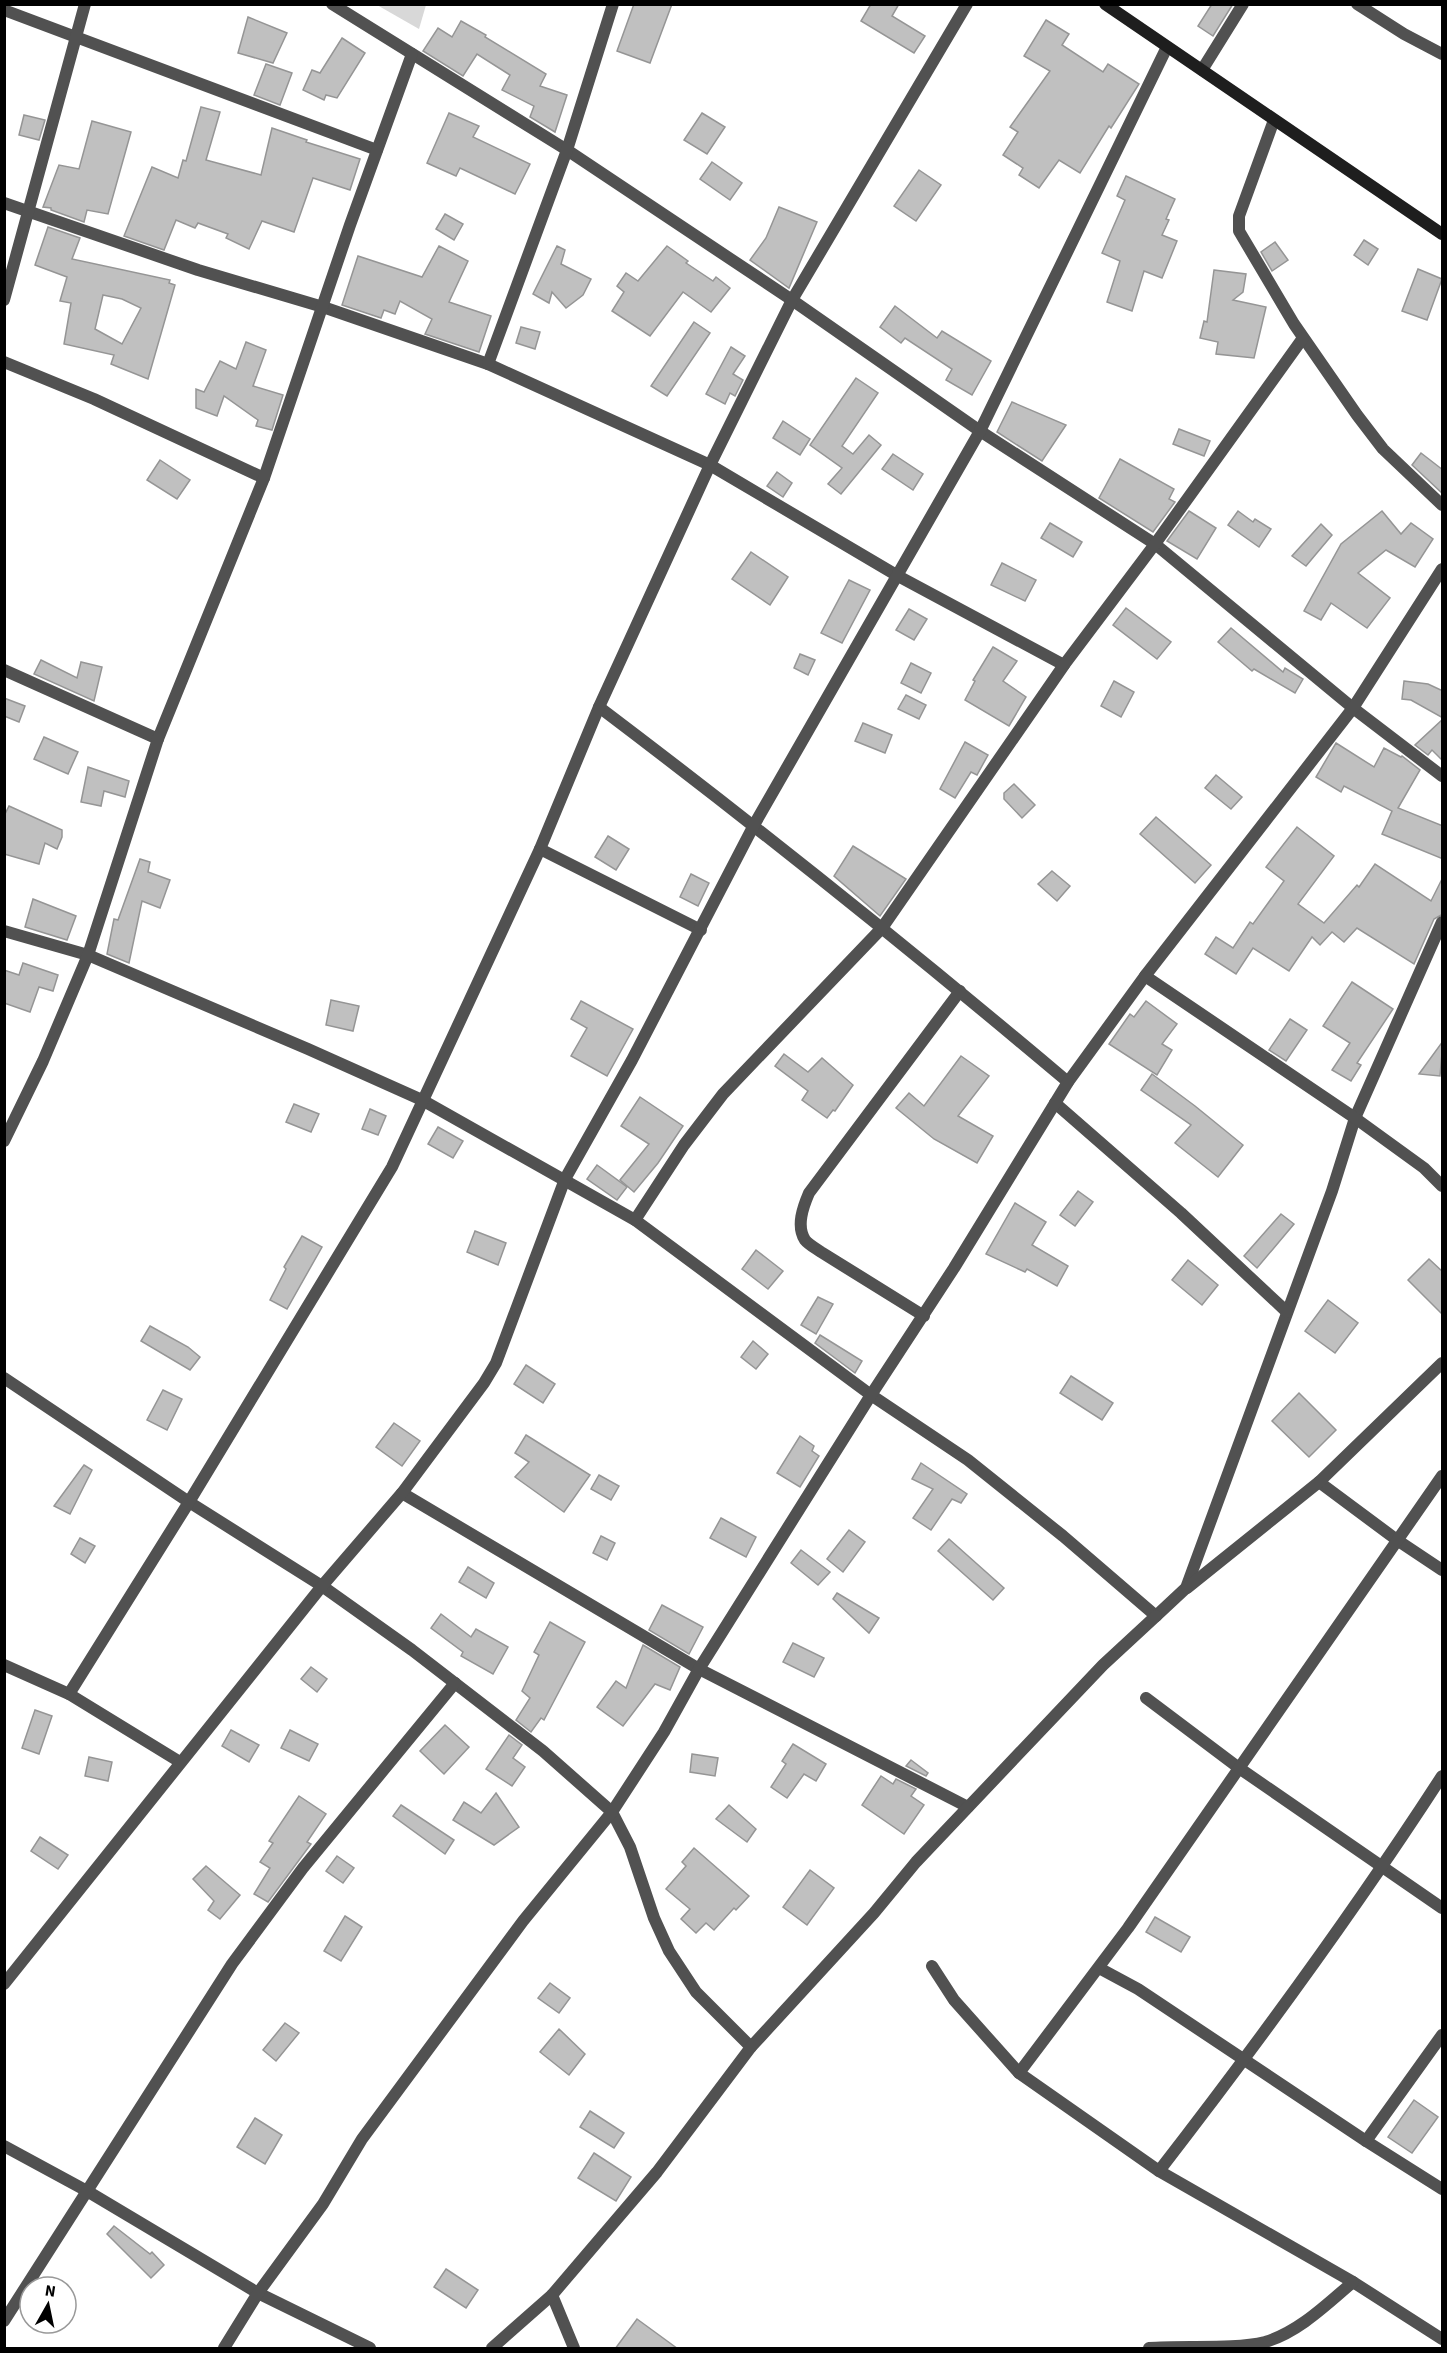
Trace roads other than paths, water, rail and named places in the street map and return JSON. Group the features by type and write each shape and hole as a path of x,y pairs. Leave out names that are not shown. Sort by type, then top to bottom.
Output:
{"main road":[{"path":"1105,4 1443,234"}],"street":[{"path":"4,300 85,4"},
{"path":"332,4 567,150 792,300 980,431 1155,544 1353,708 1443,776"},
{"path":"488,364 567,150 613,4"},
{"path":"69,1694 189,1502 392,1167 540,849 599,707 710,465 792,300 967,4"},
{"path":"1202,70 1243,4"},
{"path":"1357,4 1404,34 1443,54"},
{"path":"4,10 377,150"},
{"path":"4,1984 8,1969 322,1586 402,1493 484,1383 495,1363 565,1179 632,1060 754,825 980,431 1167,47"},
{"path":"6,1134 43,1061 88,955 158,740 264,478 411,54"},
{"path":"1274,120 1239,216 1239,231 1303,338 1383,449 1443,505"},
{"path":"4,203 198,270 323,306 488,364 710,465 898,576 1064,664"},
{"path":"635,1220 684,1145 723,1094 882,928 1064,664 1155,544 1303,338"},
{"path":"4,362 94,399 264,478"},
{"path":"224,2349 258,2293 323,2204 362,2139 523,1921 612,1812 664,1732 699,1669 871,1395 924,1316 1068,1082 1145,976 1353,708 1443,569"},
{"path":"4,670 158,740"},
{"path":"599,707 754,825 960,991 1068,1082"},
{"path":"540,849 701,930"},
{"path":"1186,1588 1332,1191 1355,1118 1443,922"},
{"path":"4,931 88,955 422,1100 635,1220 871,1395 968,1460 1063,1536 1155,1616"},
{"path":"1145,976 1355,1118 1424,1168 1443,1185"},
{"path":"924,1316 821,1252 806,1240 801,1224 802,1210 809,1193 960,991"},
{"path":"1055,1103 1181,1213 1287,1312"},
{"path":"492,2349 552,2295 657,2172 751,2047 968,1807 1103,1665 1186,1588 1319,1482 1443,1363"},
{"path":"4,1378 189,1502 322,1586 455,1683 543,1751 612,1812 630,1847 654,1918 669,1951 696,1992 751,2047"},
{"path":"1019,2073 1099,1968 1443,1476"},
{"path":"1319,1482 1397,1540 1443,1570"},
{"path":"402,1493 699,1669 968,1807"},
{"path":"4,1665 69,1694 180,1762"},
{"path":"4,2321 232,1964 303,1868 455,1683"},
{"path":"1146,1698 1239,1768 1443,1908"},
{"path":"1159,2171 1245,2060 1383,1868 1443,1776"},
{"path":"932,1966 954,2000 1019,2073 1159,2171 1440,2332"},
{"path":"1099,1968 1138,1989 1366,2141 1443,2189"},
{"path":"1366,2141 1443,2035"},
{"path":"4,2145 87,2191 258,2293 370,2349"},
{"path":"1149,2349 1265,2342 1308,2321 1353,2282"},
{"path":"552,2295 574,2349"}]}
